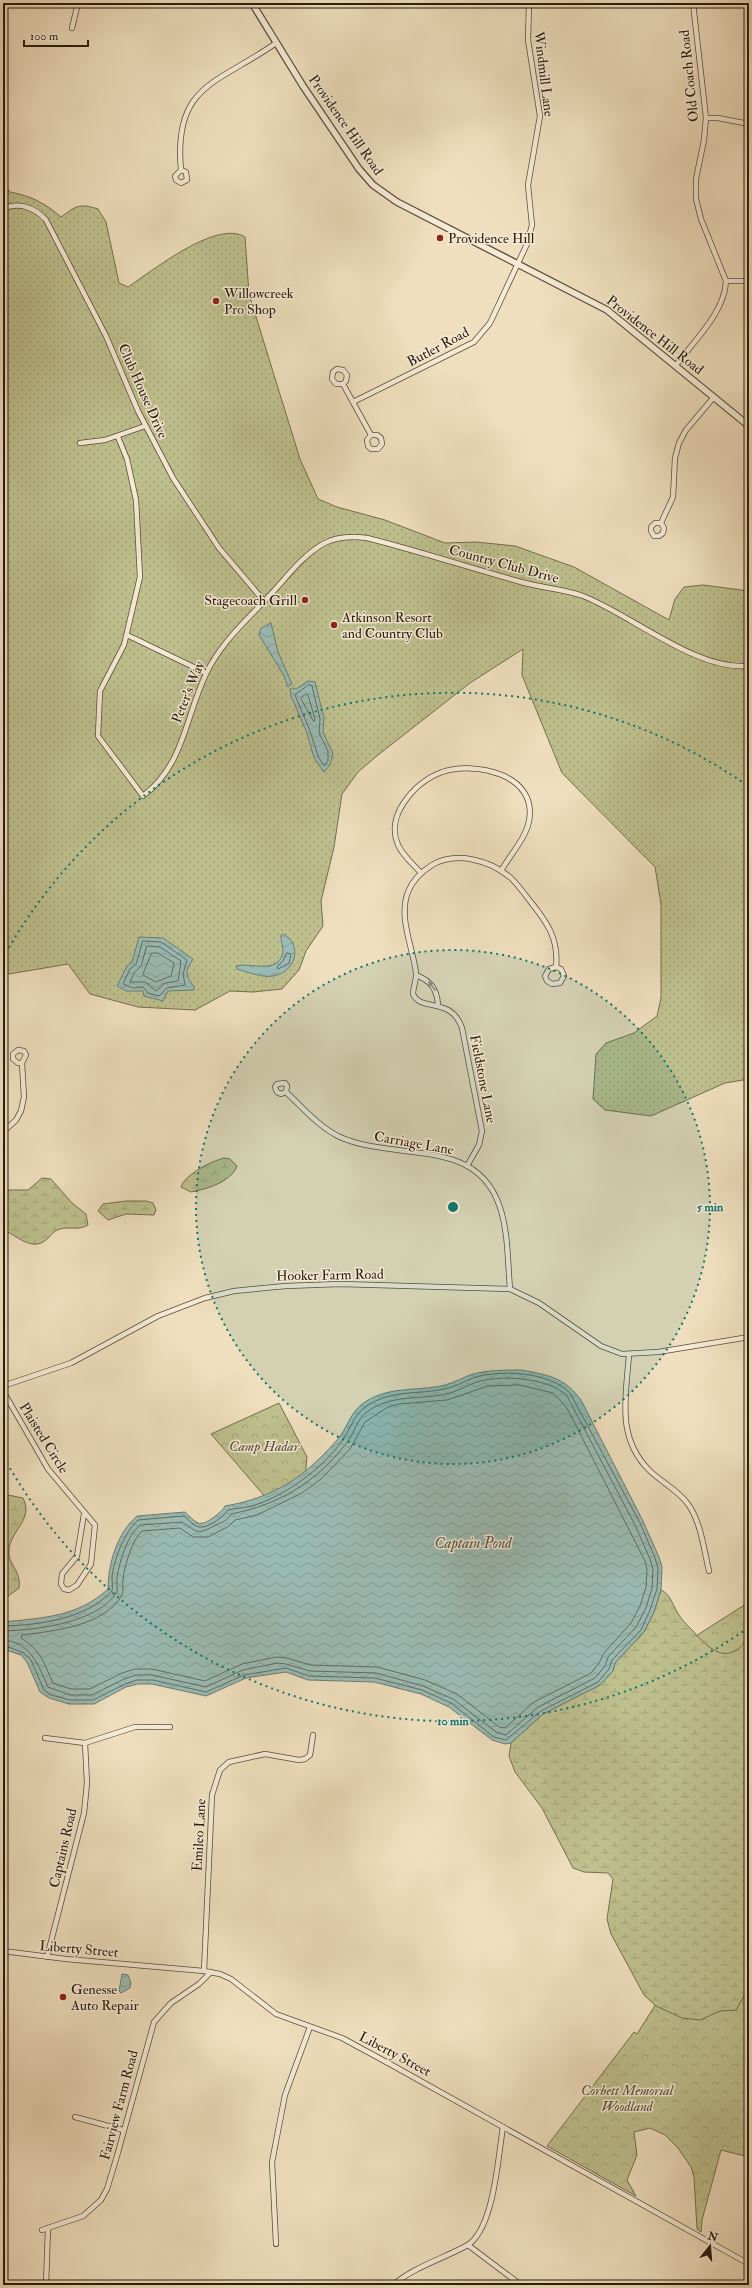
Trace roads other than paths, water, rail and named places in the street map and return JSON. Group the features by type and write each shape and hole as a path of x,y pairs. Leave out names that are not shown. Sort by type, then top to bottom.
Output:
{"street":[{"path":"72,28 78,3"},
{"name":"Providence Hill Road","path":"252,3 276,43 344,147 373,185 397,202 607,310 749,426"},
{"name":"Windmill Lane","path":"518,263 531,234 528,185 540,116 528,40 529,3"},
{"name":"Old Coach Road","path":"693,3 706,118 704,140 696,179 696,199 701,219 726,281"},
{"path":"181,170 180,152 183,123 189,104 195,96 276,43"},
{"path":"706,118 718,118 749,124"},
{"name":"Club House Drive","path":"3,209 16,206 26,206 39,212 46,220 108,340 145,426 173,478 196,516 219,548 264,601"},
{"name":"Butler Road","path":"353,402 474,342 490,323 518,263"},
{"path":"676,365 716,313 724,295 726,281 749,281"},
{"path":"343,384 371,435"},
{"path":"661,523 673,497 675,458 679,443 686,430 714,397"},
{"path":"80,443 118,437 145,426"},
{"path":"118,437 127,459 136,500 140,568 139,585 127,636 206,674"},
{"name":"Country Club Drive","path":"264,601 312,551 338,538 358,536 523,583 582,596 648,631 706,659 730,666 749,666"},
{"name":"Peter's Way","path":"127,636 100,691 98,736 143,796 163,778 175,758 192,706 206,674 227,641 264,601"},
{"path":"421,873 398,845 395,831 397,816 406,799 420,784 442,772 467,768 487,770 505,777 521,789 528,802 530,817 528,826 501,870"},
{"name":"Fieldstone Lane","path":"467,1166 481,1141 480,1116 461,1023 451,1012 438,1005 421,1002 415,997 413,990 416,975 404,908 410,888 421,873 434,864 453,859 478,861 501,870 519,887 550,927 556,946 556,966"},
{"name":"Fieldstone Lane","path":"556,966 562,971 564,976 560,983 552,984 546,980 546,974 548,968 556,966"},
{"path":"416,975 427,980 434,988 438,1005"},
{"path":"3,1132 19,1116 24,1102 22,1063"},
{"name":"Carriage Lane","path":"286,1092 330,1131 347,1140 441,1156 467,1166 490,1186 500,1204 505,1223 510,1289"},
{"name":"Hooker Farm Road","path":"3,1386 71,1363 158,1316 205,1298 224,1293 313,1284 510,1289 534,1301 601,1346 615,1353 629,1355 658,1352 749,1337"},
{"path":"629,1355 624,1408 628,1438 643,1464 688,1504 696,1522 709,1571"},
{"name":"Plaisted Circle","path":"3,1390 48,1469 84,1514 92,1521 96,1529 92,1540 92,1559 89,1569 78,1585 69,1590 64,1589 61,1584 62,1574 77,1556 84,1514"},
{"path":"45,1738 86,1743 135,1727 170,1727"},
{"name":"Emileo Lane","path":"204,1971 212,1795 220,1770 229,1762 258,1755 305,1759 310,1755 313,1735"},
{"name":"Captains Road","path":"47,1957 84,1813 87,1783 86,1743"},
{"name":"Liberty Street","path":"3,1951 47,1957 204,1971 231,1979 276,2014 346,2040 749,2264"},
{"name":"Fairview Farm Road","path":"42,2230 83,2216 101,2200 107,2189 154,2022 171,2003 199,1984 211,1972"},
{"path":"276,2244 272,2173 273,2155 285,2095 310,2027"},
{"path":"75,2117 123,2130"},
{"path":"393,2285 423,2266 468,2245 479,2236 488,2216 503,2127"},
{"path":"46,2285 48,2228"},
{"path":"468,2245 521,2285"}],"water":[{"path":"271,623 278,652 292,684 288,687 283,674 259,635 261,628"},
{"path":"308,681 315,682 324,718 323,732 333,754 330,765 324,772 314,758 307,733 291,696 290,689 296,689"},
{"path":"283,934 290,939 295,951 294,958 287,970 281,974 264,976 237,969 236,966 242,965 269,966 275,964 280,960 283,953 281,935"},
{"path":"139,937 163,938 193,959 188,968 187,974 194,987 194,990 168,991 163,1001 144,996 143,991 126,991 117,986 127,966 132,962"},
{"name":"Captain Pond","path":"497,1370 522,1370 555,1378 568,1386 581,1400 643,1521 662,1567 661,1590 654,1612 644,1632 615,1663 613,1671 600,1685 543,1714 511,1743 505,1744 492,1740 449,1707 421,1694 374,1682 308,1680 286,1672 246,1678 206,1696 152,1684 138,1684 126,1687 94,1704 69,1704 49,1698 40,1692 27,1662 21,1655 3,1649 3,1622 45,1617 72,1611 96,1598 108,1589 108,1579 115,1550 124,1531 137,1516 185,1512 198,1523 209,1521 225,1506 258,1498 287,1484 300,1475 313,1465 340,1436 361,1405 381,1394 445,1385 479,1373"},
{"path":"122,1974 128,1975 131,1983 130,1988 121,1993 119,1991"}],"place":[{"name":"Providence Hill","path":"440,238"},
{"name":"Willowcreek Pro Shop","path":"216,301"},
{"name":"Stagecoach Grill","path":"305,600"},
{"name":"Atkinson Resort and Country Club","path":"334,625"},
{"name":"Genesse Auto Repair","path":"63,1997"}],"park label":[{"name":"Camp Hadar","path":"264,1446"},
{"name":"Corbett Memorial Woodland","path":"627,2098"}]}
